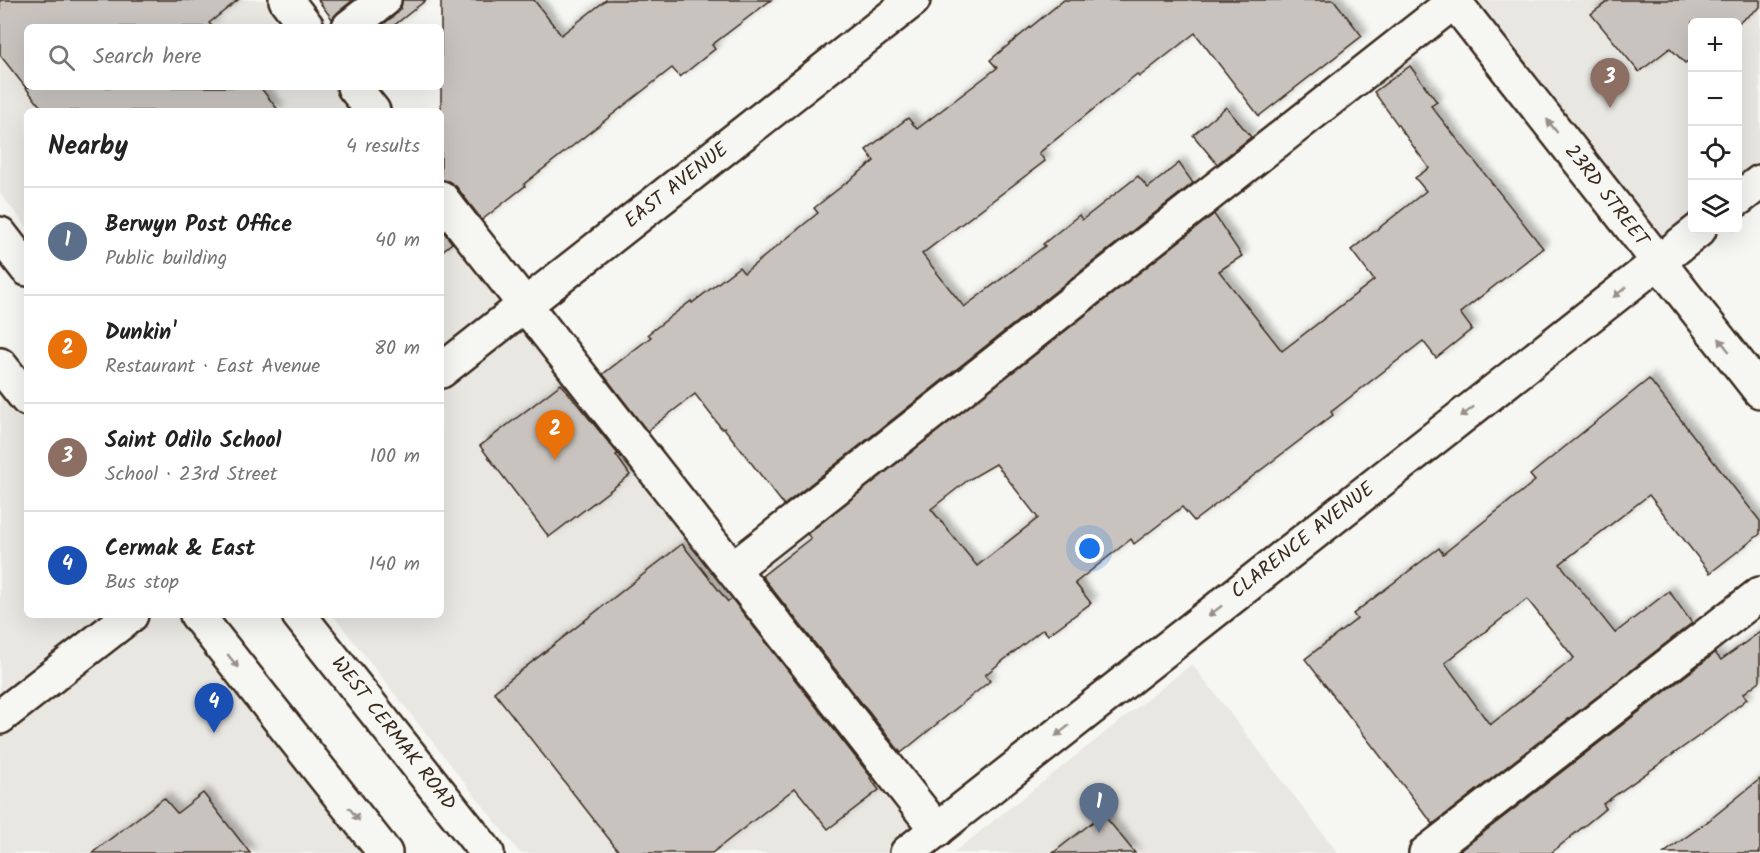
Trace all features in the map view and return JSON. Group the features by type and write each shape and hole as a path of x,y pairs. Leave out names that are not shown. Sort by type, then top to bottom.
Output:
{"street":[{"path":"286,0 305,24"},
{"path":"354,24 384,0"},
{"name":"EAST AVENUE","path":"444,369 913,0"},
{"path":"733,569 1454,0"},
{"name":"23RD STREET","path":"1454,0 1760,391"},
{"path":"356,90 371,108"},
{"path":"1742,195 1760,182"},
{"path":"444,202 937,830"},
{"path":"0,234 24,265"},
{"name":"CLARENCE AVENUE","path":"907,853 1694,234"},
{"path":"0,364 24,395"},
{"path":"1426,853 1760,594"},
{"path":"0,717 127,618"},
{"path":"199,618 385,853"},
{"name":"WEST CERMAK ROAD","path":"301,618 487,853"}],"shaded area":[{"path":"0,0 300,0 319,24 24,24 24,90 370,90 384,108 24,108 24,223 0,193"},
{"path":"1456,0 1760,0 1760,194 1742,209 1742,18 1688,18 1688,234 1710,234 1659,274"},
{"path":"444,185 938,819 895,853 520,853 335,618 444,618"},
{"path":"0,374 24,404 24,618 191,618 376,853 0,853"},
{"path":"1192,664 1338,853 953,853"}],"building":[{"path":"0,0 238,0 210,24 24,24 24,86 0,55"},
{"path":"318,0 353,0 332,19"},
{"path":"402,0 426,0 396,24 384,24 401,8"},
{"path":"441,0 534,0 561,35 606,0 771,0 712,45 715,49 680,77 672,68 524,184 525,186 482,220 456,186 444,180 444,108 441,108 441,90 444,90 444,24 441,24"},
{"path":"1064,0 1334,0 1362,36 1259,116 1195,33 1139,77 1137,74 1039,153 1045,161 922,254 964,307 1045,246 1043,244 1079,215 1082,220 1138,176 1148,188 1179,163 1193,183 784,505 695,394 647,431 603,374 651,337 648,334 691,301 692,303 739,267 744,273 818,213 814,208 874,161 866,150 908,118 917,129 997,68 990,60"},
{"path":"1610,0 1760,0 1760,7 1742,20 1742,18 1688,18 1688,61 1685,63 1670,48 1639,72 1591,14"},
{"path":"1410,66 1437,102 1431,106 1543,248 1460,313 1472,329 1436,358 1423,341 1331,412 1333,415 1194,521 1182,507 1134,544 1131,539 1075,583 1091,603 1048,635 1043,629 985,675 990,681 901,753 762,576 811,538 807,534 1214,214 1242,256 1219,271 1282,351 1374,280 1351,250 1426,191 1415,178 1429,168 1374,92","holes":["996,464 1038,518 977,566 931,509 968,480"]},
{"path":"28,90 262,90 277,108 42,108"},
{"path":"1226,107 1251,137 1217,164 1193,135"},
{"path":"444,232 452,243 444,250"},
{"path":"1649,379 1760,521 1760,534 1710,573 1649,495 1560,564 1615,633 1669,591 1692,623 1433,824 1305,659 1357,619 1353,614 1439,548 1443,554 1535,481 1530,475","holes":["1527,599 1574,658 1490,725 1445,663"]},
{"path":"561,384 618,454 616,455 630,475 549,537 480,446"},
{"path":"682,544 728,602 732,599 879,790 828,829 795,788 712,853 620,853 494,692"},
{"path":"1760,632 1760,681 1743,694 1747,699 1603,804 1606,808 1551,853 1457,853 1715,653 1721,660"},
{"path":"1760,779 1760,853 1664,853 1707,822"},
{"path":"203,793 250,853 92,853 164,798 177,813"},
{"path":"1103,814 1135,853 1053,853"}],"place":[{"name":"Saint Odilo School","path":"1610,108"},
{"name":"Dunkin'","path":"555,460"},
{"name":"Cermak & East","path":"214,733"},
{"name":"Berwyn Post Office","path":"1099,833"}]}
